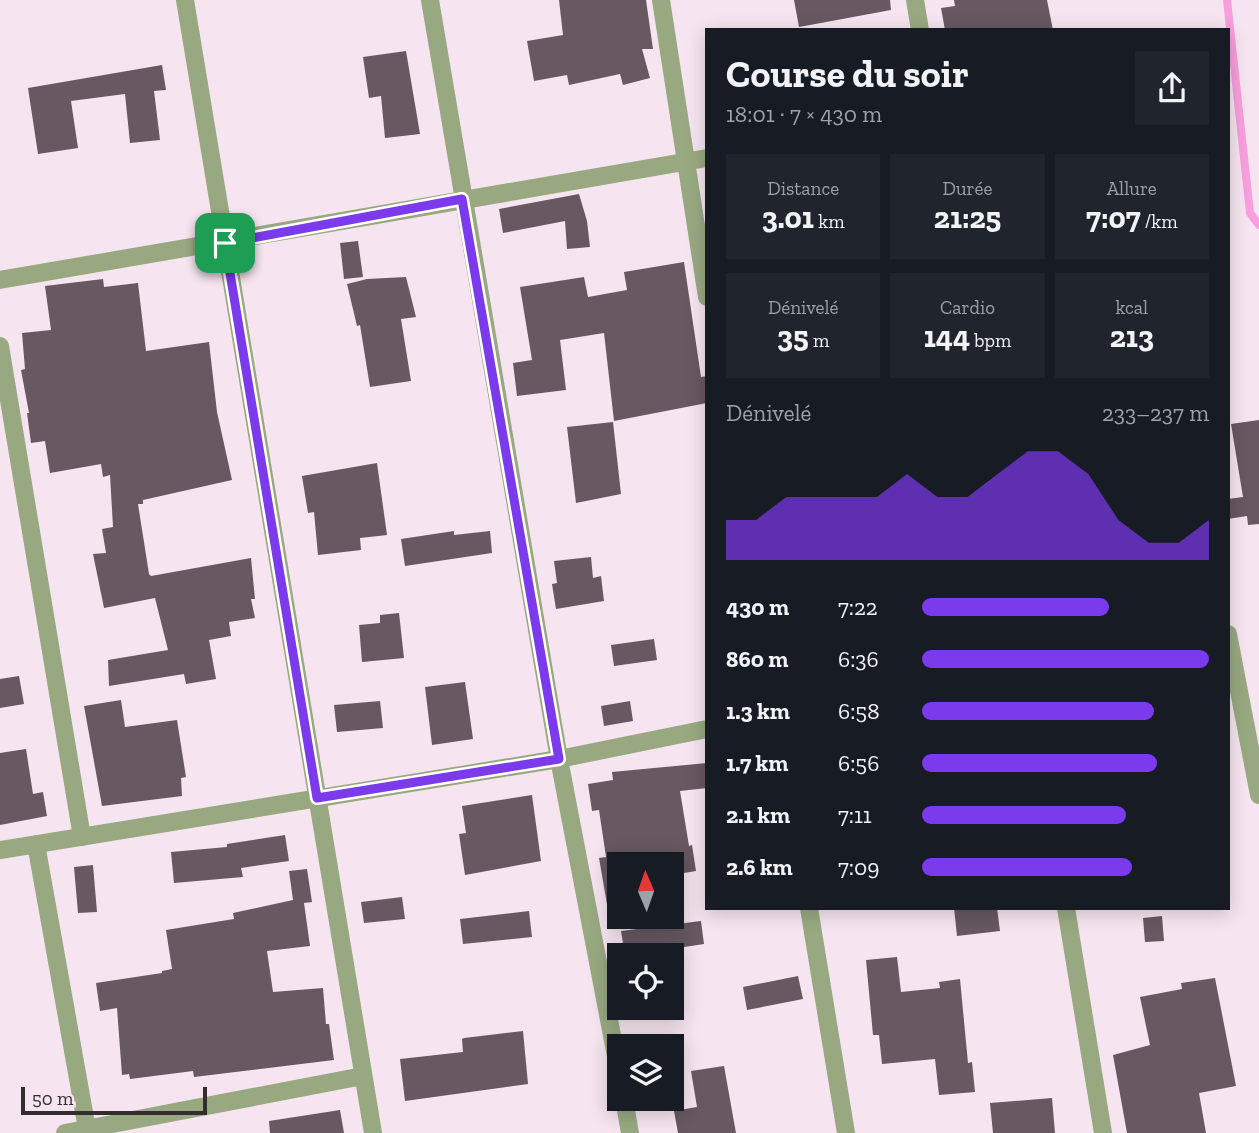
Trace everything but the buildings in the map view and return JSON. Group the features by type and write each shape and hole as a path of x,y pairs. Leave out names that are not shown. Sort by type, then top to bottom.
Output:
{"street":[{"path":"185,0 373,1133"},
{"path":"430,0 559,759 612,1034"},
{"path":"661,0 705,286"},
{"path":"915,0 920,28"},
{"path":"0,281 705,158"},
{"path":"0,346 82,837"},
{"path":"1230,649 1259,795"},
{"path":"0,850 559,759 705,729"},
{"path":"36,844 87,1129"},
{"path":"809,910 846,1133"},
{"path":"1066,910 1103,1133"},
{"path":"65,1133 363,1076"},
{"path":"626,1111 630,1133"}],"waterway":[{"path":"1227,0 1250,213 1259,225"}],"route":[{"path":"462,199 559,759 317,798 225,243 462,199"}]}
